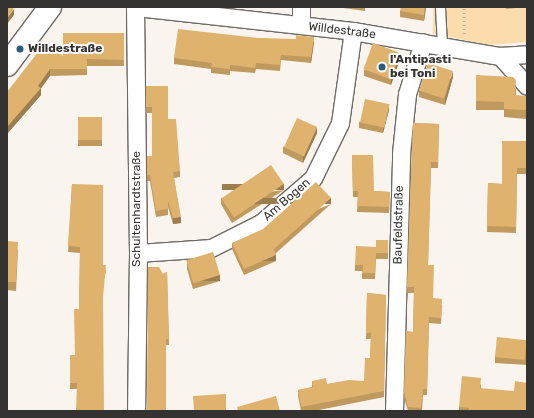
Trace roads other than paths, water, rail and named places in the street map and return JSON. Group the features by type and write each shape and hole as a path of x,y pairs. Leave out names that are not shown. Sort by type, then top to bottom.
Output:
{"main road":[{"path":"7,65 50,7"}],"street":[{"name":"Willdestraße","path":"135,7 353,31 500,56 527,54"},
{"name":"Schultenhardtstraße","path":"135,7 138,253 136,411"},
{"path":"301,7 301,25"},
{"name":"Am Bogen","path":"138,253 211,248 261,223 313,178 340,123 353,31"},
{"name":"Baufeldstraße","path":"394,411 401,152 407,94 423,42"},
{"path":"500,56 527,86"}],"lane":[{"path":"440,7 442,46"}],"place":[{"name":"Willdestraße","path":"20,49"},
{"name":"l'Antipasti bei Toni","path":"382,67"}]}
